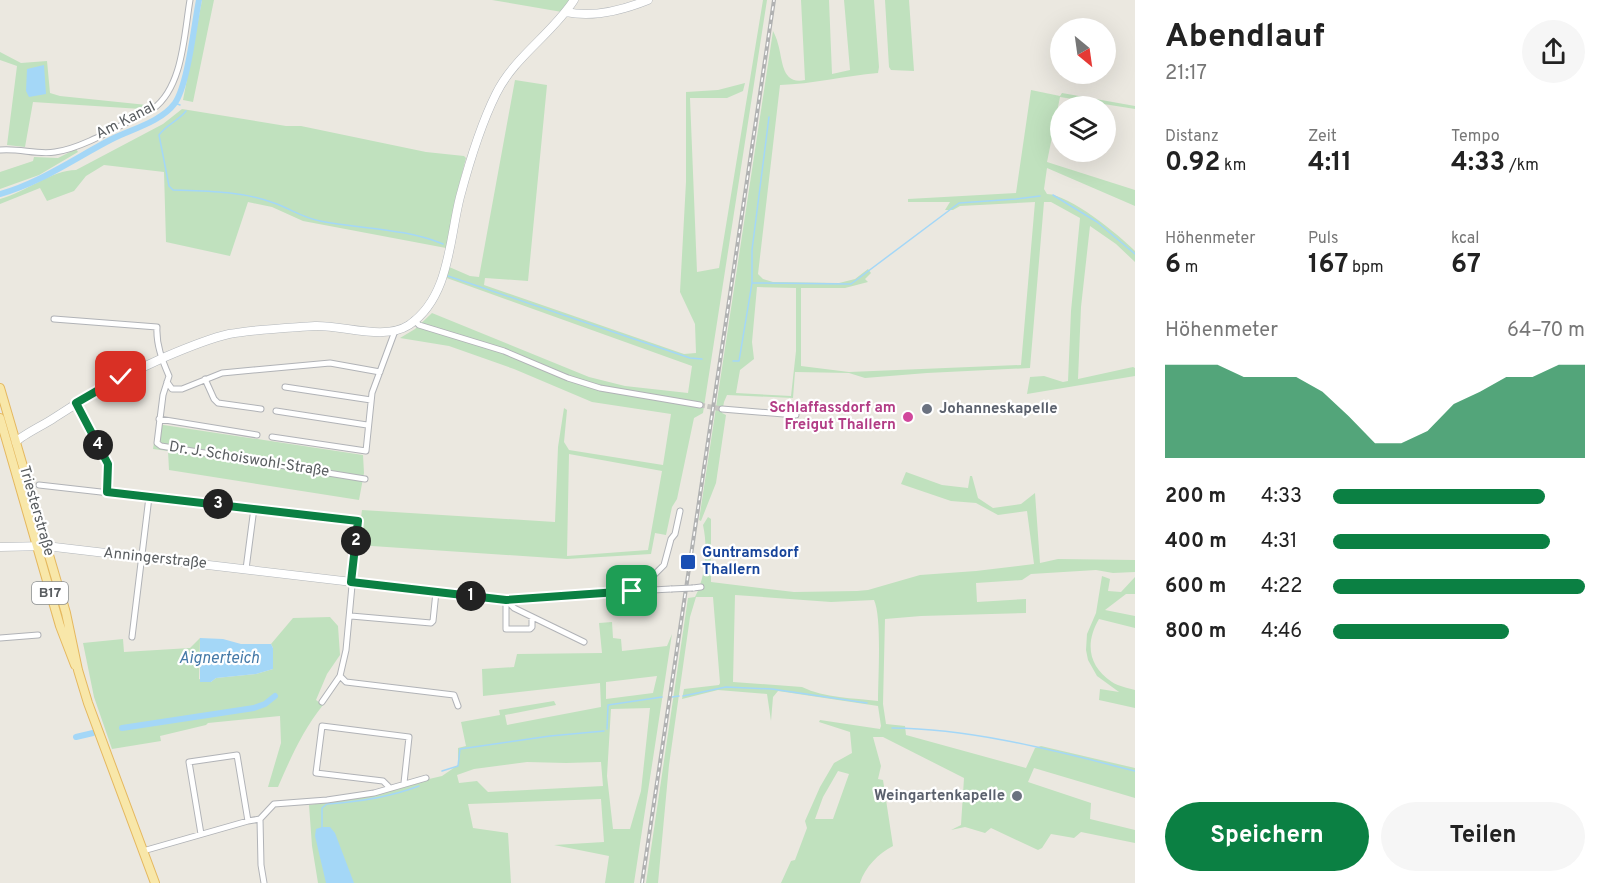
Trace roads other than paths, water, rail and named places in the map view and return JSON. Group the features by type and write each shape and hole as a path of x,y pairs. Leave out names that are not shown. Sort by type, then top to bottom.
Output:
{"main road":[{"name":"Triesterstraße","path":"0,388 12,443 42,546 60,626 78,670"},
{"name":"Triesterstraße","path":"0,418 12,443"},
{"name":"Triesterstraße","path":"42,546 52,567 74,646 78,670 100,740 155,883"}],"street":[{"name":"Am Kanal","path":"0,150 57,152 83,143 153,109 163,101 173,84 190,0"},
{"path":"12,443 30,439 38,430 76,403 111,382 203,341 231,334 318,326 379,332 395,331 414,320 434,298 441,281 460,197 496,93 574,0"},
{"path":"566,12 582,15 612,11 648,0"},
{"name":"Dr. J. Schoiswohl-Straße","path":"54,319 157,327 162,358 169,376 159,419 157,443 161,447 365,479"},
{"path":"414,320 419,326 504,351 568,378 600,388 700,405"},
{"name":"Dr. J. Schoiswohl-Straße","path":"272,437 366,451 371,400 395,331"},
{"path":"167,382 172,389 177,390 222,373 330,363 380,372"},
{"path":"206,379 218,403 261,409"},
{"path":"285,387 371,400"},
{"path":"76,403 108,464 107,492"},
{"path":"722,409 796,415"},
{"path":"276,411 367,425"},
{"name":"Dr. J. Schoiswohl-Straße","path":"159,419 257,435"},
{"path":"39,484 358,521 351,582 354,588 346,650 340,676 321,702"},
{"path":"132,637 149,496"},
{"path":"246,569 254,508"},
{"path":"632,591 650,579 664,565 670,538 675,534 680,511"},
{"name":"Anningerstraße","path":"0,547 42,546 506,600 701,587"},
{"path":"52,567 54,557 64,549"},
{"path":"351,616 431,623 434,618 436,592"},
{"path":"506,600 506,629 530,629 532,617"},
{"path":"506,600 514,608 545,621 584,642"},
{"path":"0,638 38,635"},
{"path":"340,676 346,682 454,694 458,706"},
{"path":"389,787 383,782 316,773 322,726 409,737 404,783"},
{"path":"201,834 189,762 237,755 248,821"},
{"path":"142,851 260,819 274,804 327,800 374,793 426,778"},
{"path":"260,819 261,865 264,883"}],"water":[{"path":"44,65 46,94 29,97 26,91 27,69"},
{"name":"Aignerteich","path":"200,638 223,639 241,644 271,644 273,669 256,674 200,682"},
{"path":"330,827 335,833 354,883 326,883 315,836 316,829"}],"waterway":[{"path":"0,194 43,177 169,110 180,94 184,82 199,0"},
{"path":"175,103 180,105"},
{"path":"186,111 159,135 169,186 173,190 224,192 249,196 320,221 398,232 443,244"},
{"path":"733,361 739,361 752,283 752,250 769,117"},
{"path":"1053,195 1097,222 1135,254"},
{"path":"752,283 851,284 959,203 1040,196"},
{"path":"448,276 690,358 702,359"},
{"path":"683,696 726,687 772,689 867,703"},
{"path":"122,728 254,708 265,704 275,696"},
{"path":"672,697 679,696"},
{"path":"607,729 608,705 662,697"},
{"path":"892,728 954,732 1015,742 1135,771"},
{"path":"442,771 458,766 460,749 604,731"},
{"path":"76,737 93,733"},
{"path":"322,827 322,808 327,804 374,798 419,786"}],"tunnel":[{"path":"700,405 722,409"}],"railway":[{"path":"642,883 774,0"}],"place":[{"name":"Johanneskapelle","path":"927,409"},
{"name":"Schlaffassdorf am Freigut Thallern","path":"908,417"},
{"name":"Guntramsdorf Thallern","path":"688,562"},
{"name":"Weingartenkapelle","path":"1017,796"}]}
